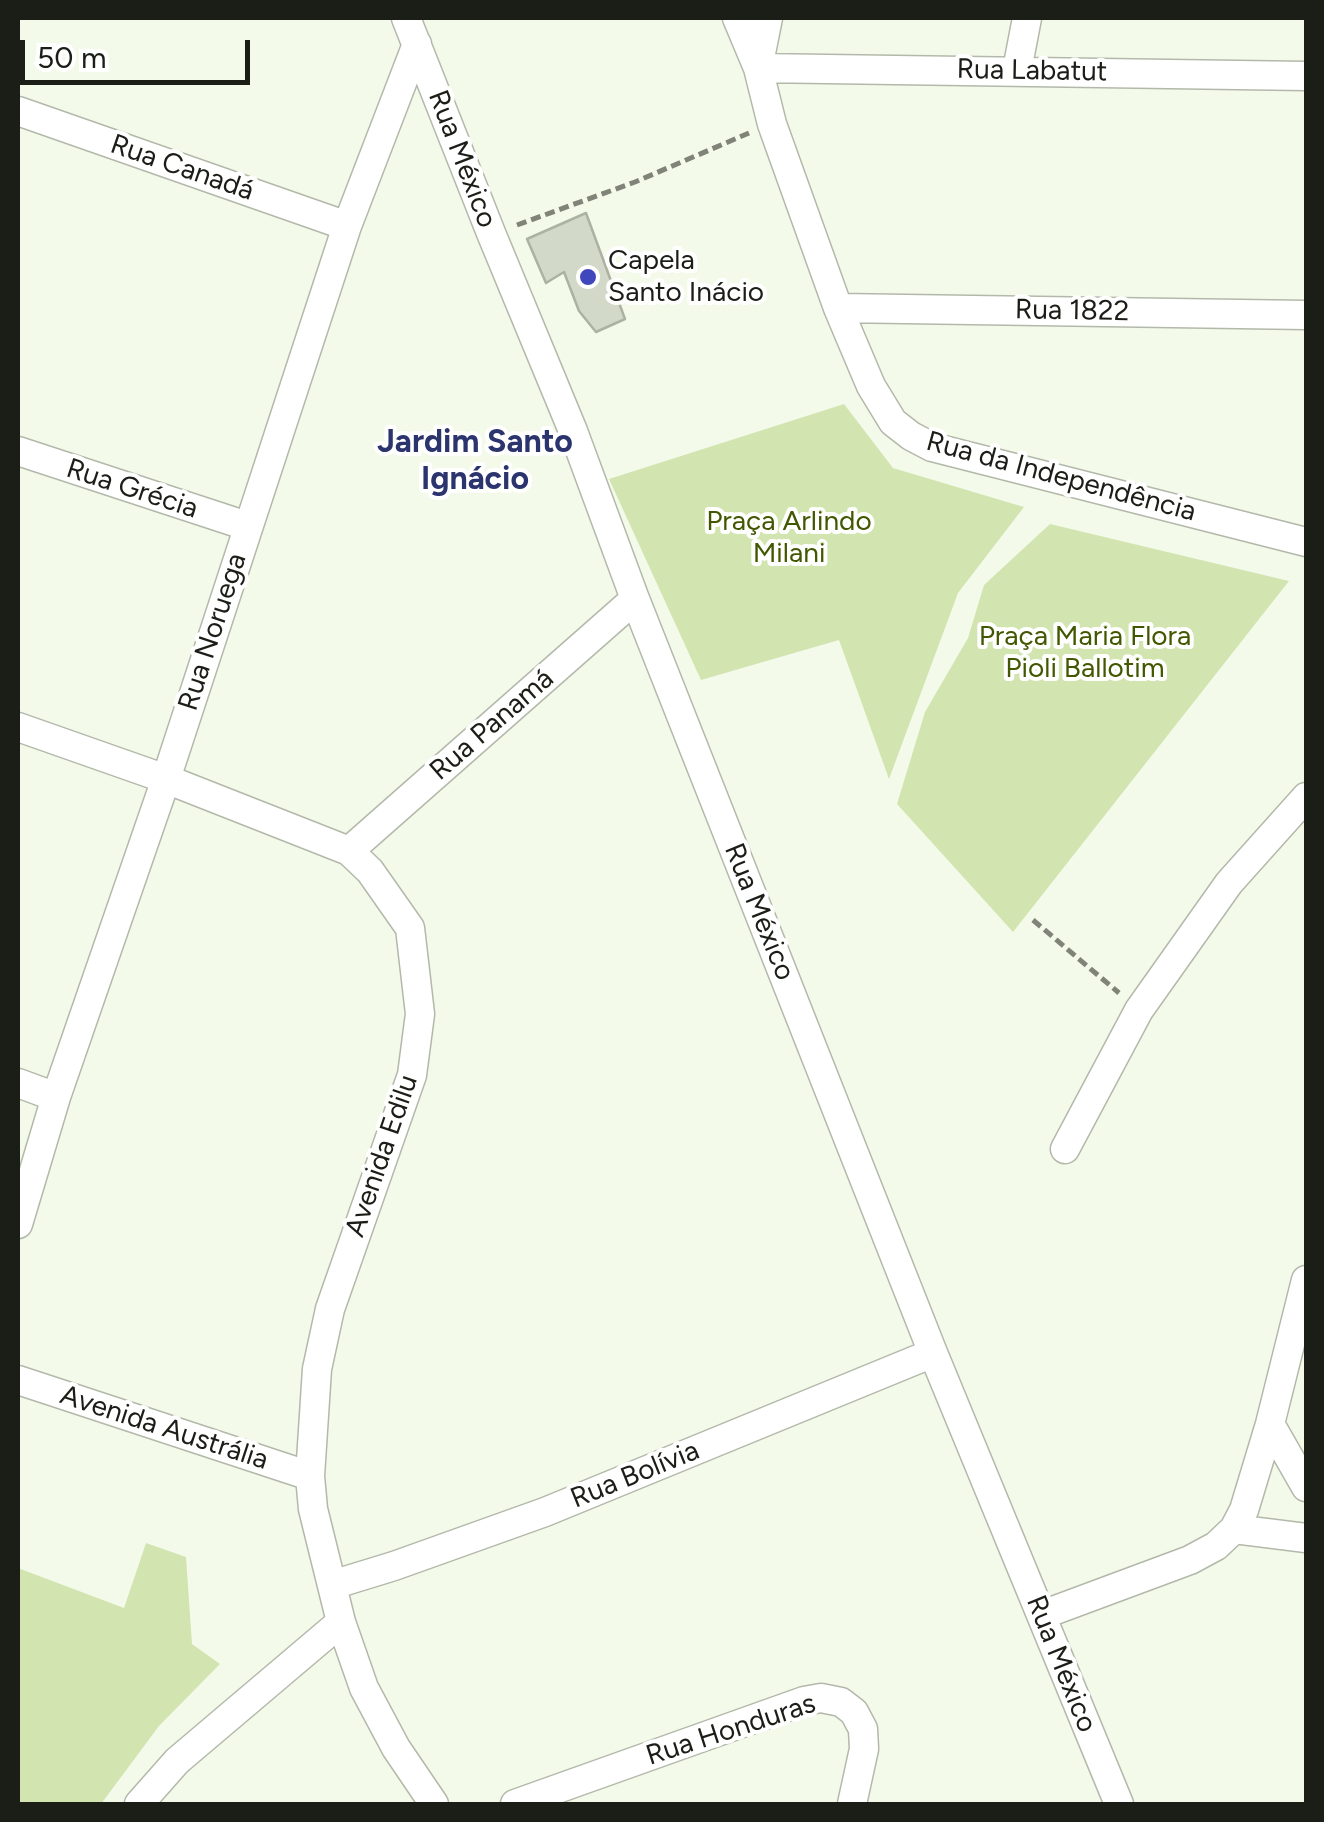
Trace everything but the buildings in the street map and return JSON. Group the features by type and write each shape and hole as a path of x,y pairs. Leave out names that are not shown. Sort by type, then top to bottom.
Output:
{"street":[{"name":"Rua da Independência","path":"737,18 758,68 772,124 838,308 879,403 894,422 932,447 1306,542"},
{"path":"758,68 768,18"},
{"path":"1017,70 1026,18"},
{"name":"Rua Noruega","path":"18,1224 56,1097 166,779 412,31"},
{"name":"Rua México","path":"412,31 573,431 635,599 932,1353 1119,1804"},
{"name":"Rua Labatut","path":"758,68 1306,76"},
{"name":"Rua Canadá","path":"18,111 347,226"},
{"name":"Rua 1822","path":"838,308 1306,315"},
{"name":"Rua Grécia","path":"18,451 247,526"},
{"name":"Rua Panamá","path":"348,851 635,599"},
{"name":"Avenida Edilu","path":"18,727 166,779 348,851 370,870 410,928 420,1014 412,1075 330,1309 315,1388 310,1476 313,1509 341,1622 364,1688 396,1748 434,1804"},
{"path":"1065,1150 1139,1010 1229,883 1306,796"},
{"path":"18,1083 56,1097"},
{"path":"1042,1615 1190,1560 1216,1546 1234,1529 1244,1510 1270,1424 1306,1280"},
{"name":"Rua Bolívia","path":"332,1585 545,1512 932,1353"},
{"name":"Avenida Austrália","path":"18,1380 310,1476"},
{"path":"1270,1424 1306,1487"},
{"path":"1234,1529 1306,1538"},
{"path":"140,1804 177,1761 341,1622"},
{"name":"Rua Honduras","path":"516,1804 804,1700 821,1698 841,1702 854,1712 863,1729 864,1749 852,1804"}],"path":[{"path":"491,234 635,182 772,124"},
{"path":"1033,920 1139,1010"}],"green space":[{"name":"Praça Arlindo Milani","path":"844,404 893,468 1024,507 958,593 889,779 839,640 701,680 609,479"},
{"name":"Praça Maria Flora Pioli Ballotim","path":"1050,524 1289,581 1013,932 897,804 925,712 968,638 984,585"},
{"path":"146,1543 186,1557 192,1644 220,1664 159,1726 101,1804 18,1804 18,1568 124,1608"}],"place":[{"name":"Capela Santo Inácio","path":"588,277"}],"district":[{"name":"Jardim Santo Ignácio","path":"475,462"}]}
